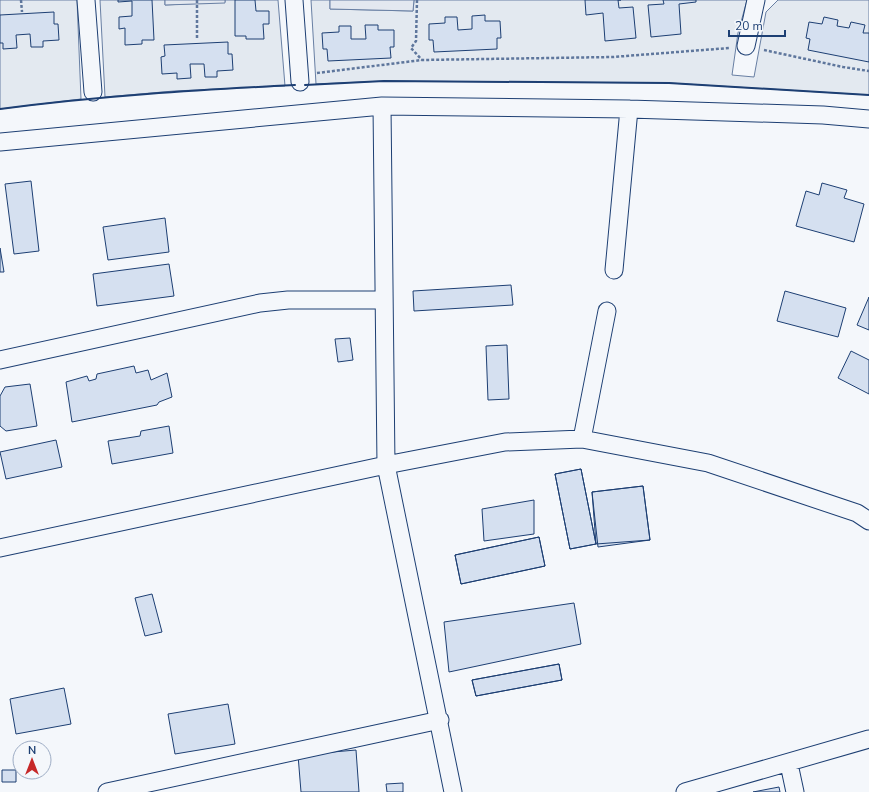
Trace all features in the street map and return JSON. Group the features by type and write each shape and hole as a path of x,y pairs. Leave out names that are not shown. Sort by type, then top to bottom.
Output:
{"street":[{"path":"86,0 93,92"},
{"path":"294,0 299,78"},
{"path":"746,46 756,0"},
{"path":"382,106 386,465 440,720 453,792"},
{"path":"0,142 382,106 628,109 823,115 869,119"},
{"path":"614,270 628,109"},
{"path":"0,360 260,303 288,300 384,300"},
{"path":"582,439 607,311"},
{"path":"0,548 386,465 505,442 582,439 708,463 857,513 869,521"},
{"path":"107,792 440,720"},
{"path":"685,792 869,740"},
{"path":"788,764 795,792"}],"path":[{"path":"21,0 22,12"},
{"path":"197,0 197,39"},
{"path":"416,0 416,40 411,48 422,60"},
{"path":"299,78 422,60 613,57 746,46 843,67 869,71"}],"shaded area":[{"path":"0,0 77,0 81,99 0,109"},
{"path":"100,0 165,0 165,5 225,2 225,0 278,0 285,86 174,91 105,97"},
{"path":"165,0 225,0 225,3 165,5"},
{"path":"311,0 330,0 330,9 413,11 414,0 747,0 738,33 732,75 754,77 766,12 778,0 869,0 869,95 669,83 384,81 316,84"},
{"path":"330,0 414,0 413,11 330,9"}],"building":[{"path":"118,0 152,0 154,40 142,40 142,44 125,45 125,28 119,29 119,17 132,16 132,1 118,2"},
{"path":"235,0 255,0 256,11 269,11 269,24 263,24 264,39 246,39 246,36 235,36"},
{"path":"585,0 618,0 619,8 633,7 636,38 605,41 603,13 586,15"},
{"path":"663,0 696,0 696,2 679,4 681,34 651,37 648,5 664,4"},
{"path":"54,12 54,24 58,24 59,40 43,41 43,47 31,47 30,34 16,35 17,48 3,49 3,43 0,43 0,15"},
{"path":"485,15 485,21 500,21 501,38 497,38 497,49 434,52 433,40 429,40 429,24 445,23 445,17 457,17 458,30 472,29 472,16"},
{"path":"824,17 838,20 837,26 849,28 851,22 865,25 863,33 869,33 869,62 808,50 810,39 806,38 809,22 822,24"},
{"path":"365,25 378,25 378,30 394,30 394,47 390,47 391,58 328,61 327,49 323,49 322,33 339,32 339,26 351,26 351,39 366,39"},
{"path":"228,42 228,54 232,54 233,70 217,71 217,77 205,77 204,64 190,64 191,78 177,79 177,73 162,74 161,57 165,56 164,45"},
{"path":"31,181 39,251 14,254 5,184"},
{"path":"822,183 847,190 844,198 864,204 854,242 796,226 806,191 819,195"},
{"path":"165,218 169,252 108,260 103,227"},
{"path":"0,248 4,272 0,272"},
{"path":"169,264 174,296 97,306 93,274"},
{"path":"511,285 513,305 414,311 413,291"},
{"path":"785,291 846,308 838,337 777,321"},
{"path":"869,297 869,330 857,325"},
{"path":"350,338 353,360 338,362 335,339"},
{"path":"507,345 509,399 488,400 486,346"},
{"path":"851,351 869,360 869,394 838,378"},
{"path":"134,366 136,373 148,370 151,380 167,373 172,397 159,402 157,405 72,422 66,382 87,376 89,381 96,379 97,374"},
{"path":"30,384 37,426 6,431 0,426 0,396 5,387"},
{"path":"169,426 173,453 112,464 108,441 140,436 141,431"},
{"path":"56,440 62,467 6,479 0,452"},
{"path":"581,469 596,544 570,549 555,474"},
{"path":"581,469 596,544 570,549 555,474"},
{"path":"643,486 650,540 598,547 592,492"},
{"path":"643,486 650,540 596,544 592,492"},
{"path":"534,500 534,534 484,541 482,509"},
{"path":"539,537 545,566 461,584 455,555"},
{"path":"539,537 545,566 461,584 455,555"},
{"path":"152,594 162,632 145,636 135,598"},
{"path":"574,603 581,644 449,672 444,622"},
{"path":"559,664 562,680 476,696 472,680"},
{"path":"559,664 562,680 476,696 472,680"},
{"path":"64,688 71,724 16,734 10,699"},
{"path":"228,704 235,744 175,754 168,714"},
{"path":"356,750 359,792 301,792 298,755"},
{"path":"2,770 12,770 12,780 16,780 16,782 2,782"},
{"path":"403,783 403,792 387,792 386,784"},
{"path":"779,787 780,792 753,792"}],"wall":[{"path":"305,85 384,81 669,83 869,95"},
{"path":"0,109 74,100 147,94 295,85"}]}
